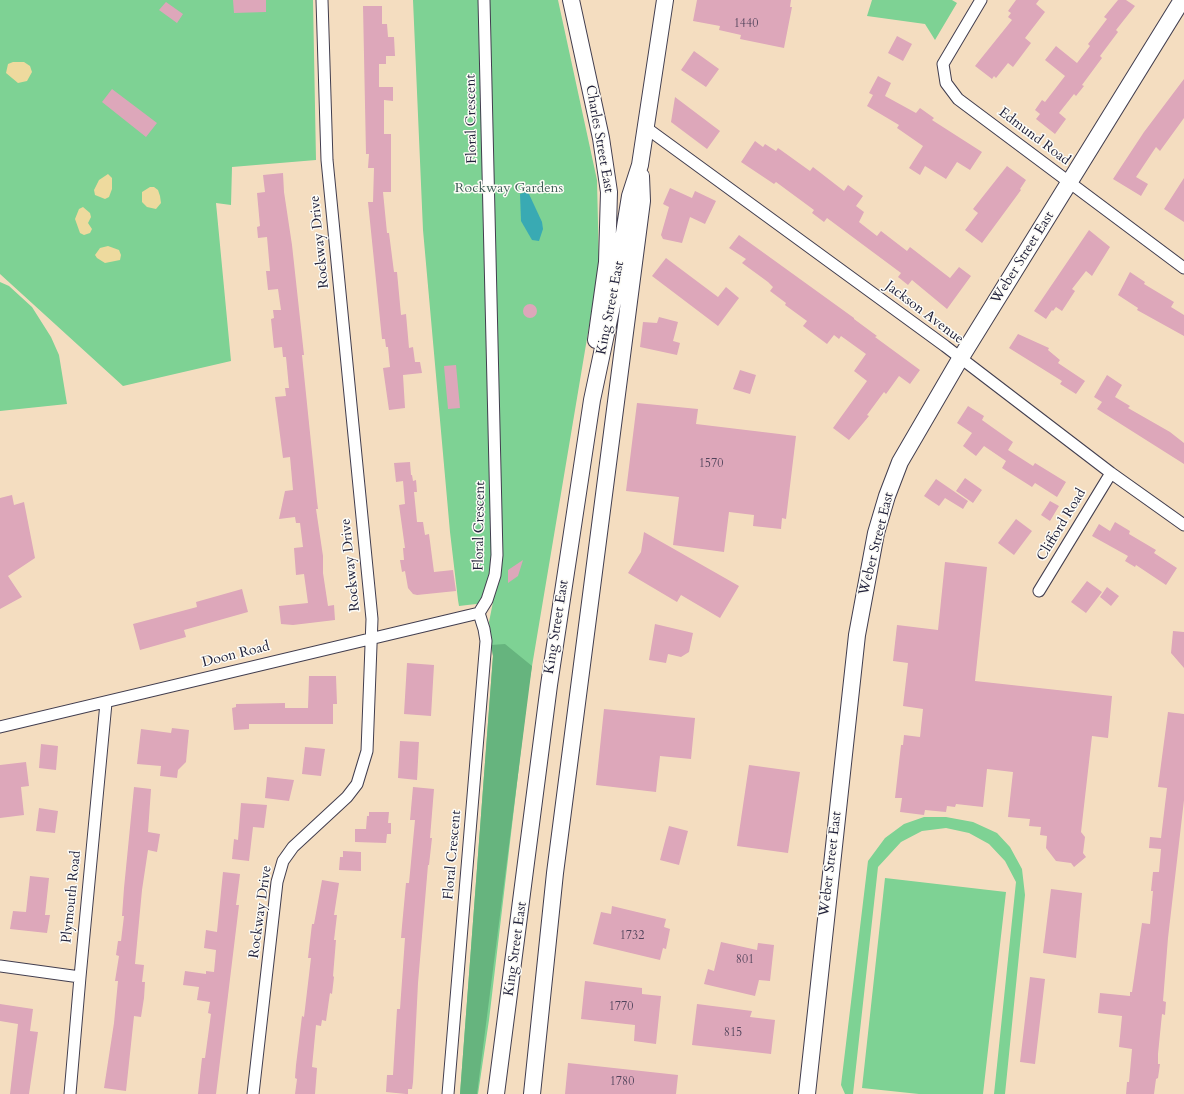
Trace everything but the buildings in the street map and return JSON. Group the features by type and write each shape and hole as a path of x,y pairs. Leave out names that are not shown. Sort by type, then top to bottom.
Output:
{"main road":[{"name":"Charles Street East","path":"571,0 601,138 609,192 607,262 597,324 592,400"},
{"name":"King Street East","path":"496,1094 549,685 592,400 613,301 630,196 640,165 665,0"},
{"name":"Weber Street East","path":"807,1094 850,684 876,533 900,462 960,359 1182,2"},
{"name":"King Street East","path":"532,1094 555,873 642,201 640,165"}],"street":[{"name":"Rockway Drive","path":"253,1094 277,882 283,861 293,847 347,797 357,784 367,751 369,655 372,637 372,619 327,160 322,0"},
{"name":"Floral Crescent","path":"448,1094 486,641 479,612 487,600 495,574 497,555 484,0"},
{"name":"Edmund Road","path":"981,0 943,64 946,83 958,99 1184,268"},
{"name":"Jackson Avenue","path":"645,127 960,359 1111,473 1184,525"},
{"name":"Clifford Road","path":"1039,592 1111,473"},
{"name":"Doon Road","path":"0,728 479,612"},
{"name":"Plymouth Road","path":"70,1094 106,702"},
{"path":"0,966 80,977"}],"green space":[{"path":"0,0 313,0 316,160 232,167 231,205 216,203 231,361 123,386 0,274"},
{"name":"Rockway Gardens","path":"413,0 558,0 597,180 599,267 528,690 489,1020 478,1094 460,1094 493,656 489,622 493,602 459,606 458,600 450,532 423,230"},
{"path":"872,0 952,0 957,3 935,40 925,24 867,16"},
{"path":"0,282 9,286 32,307 51,337 59,355 67,404 0,411"},
{"path":"505,644 532,666 477,1094 460,1094 493,656 491,645"},
{"path":"924,817 946,817 973,822 997,833 1010,847 1022,869 1025,895 1005,1094 994,1094 1016,882 1005,861 989,844 969,833 946,828 922,831 901,842 878,867 853,1094 845,1094 841,1085 868,861 885,838 904,824"},
{"path":"885,878 1006,892 983,1094 919,1094 862,1088"}],"sand":[{"path":"13,62 24,62 30,66 32,72 27,81 18,83 6,73 8,64"},
{"path":"108,174 112,178 112,189 109,197 105,199 95,195 94,190 99,180"},
{"path":"150,187 154,187 158,190 160,196 161,203 156,209 147,207 142,202 142,192"},
{"path":"83,207 90,213 91,217 88,223 92,229 90,233 84,235 80,233 75,219 79,209"},
{"path":"108,246 119,250 121,255 120,260 105,263 97,258 95,255 100,248"}],"water":[{"path":"526,192 529,194 542,222 543,229 539,241 532,240 521,221 520,194"}]}
